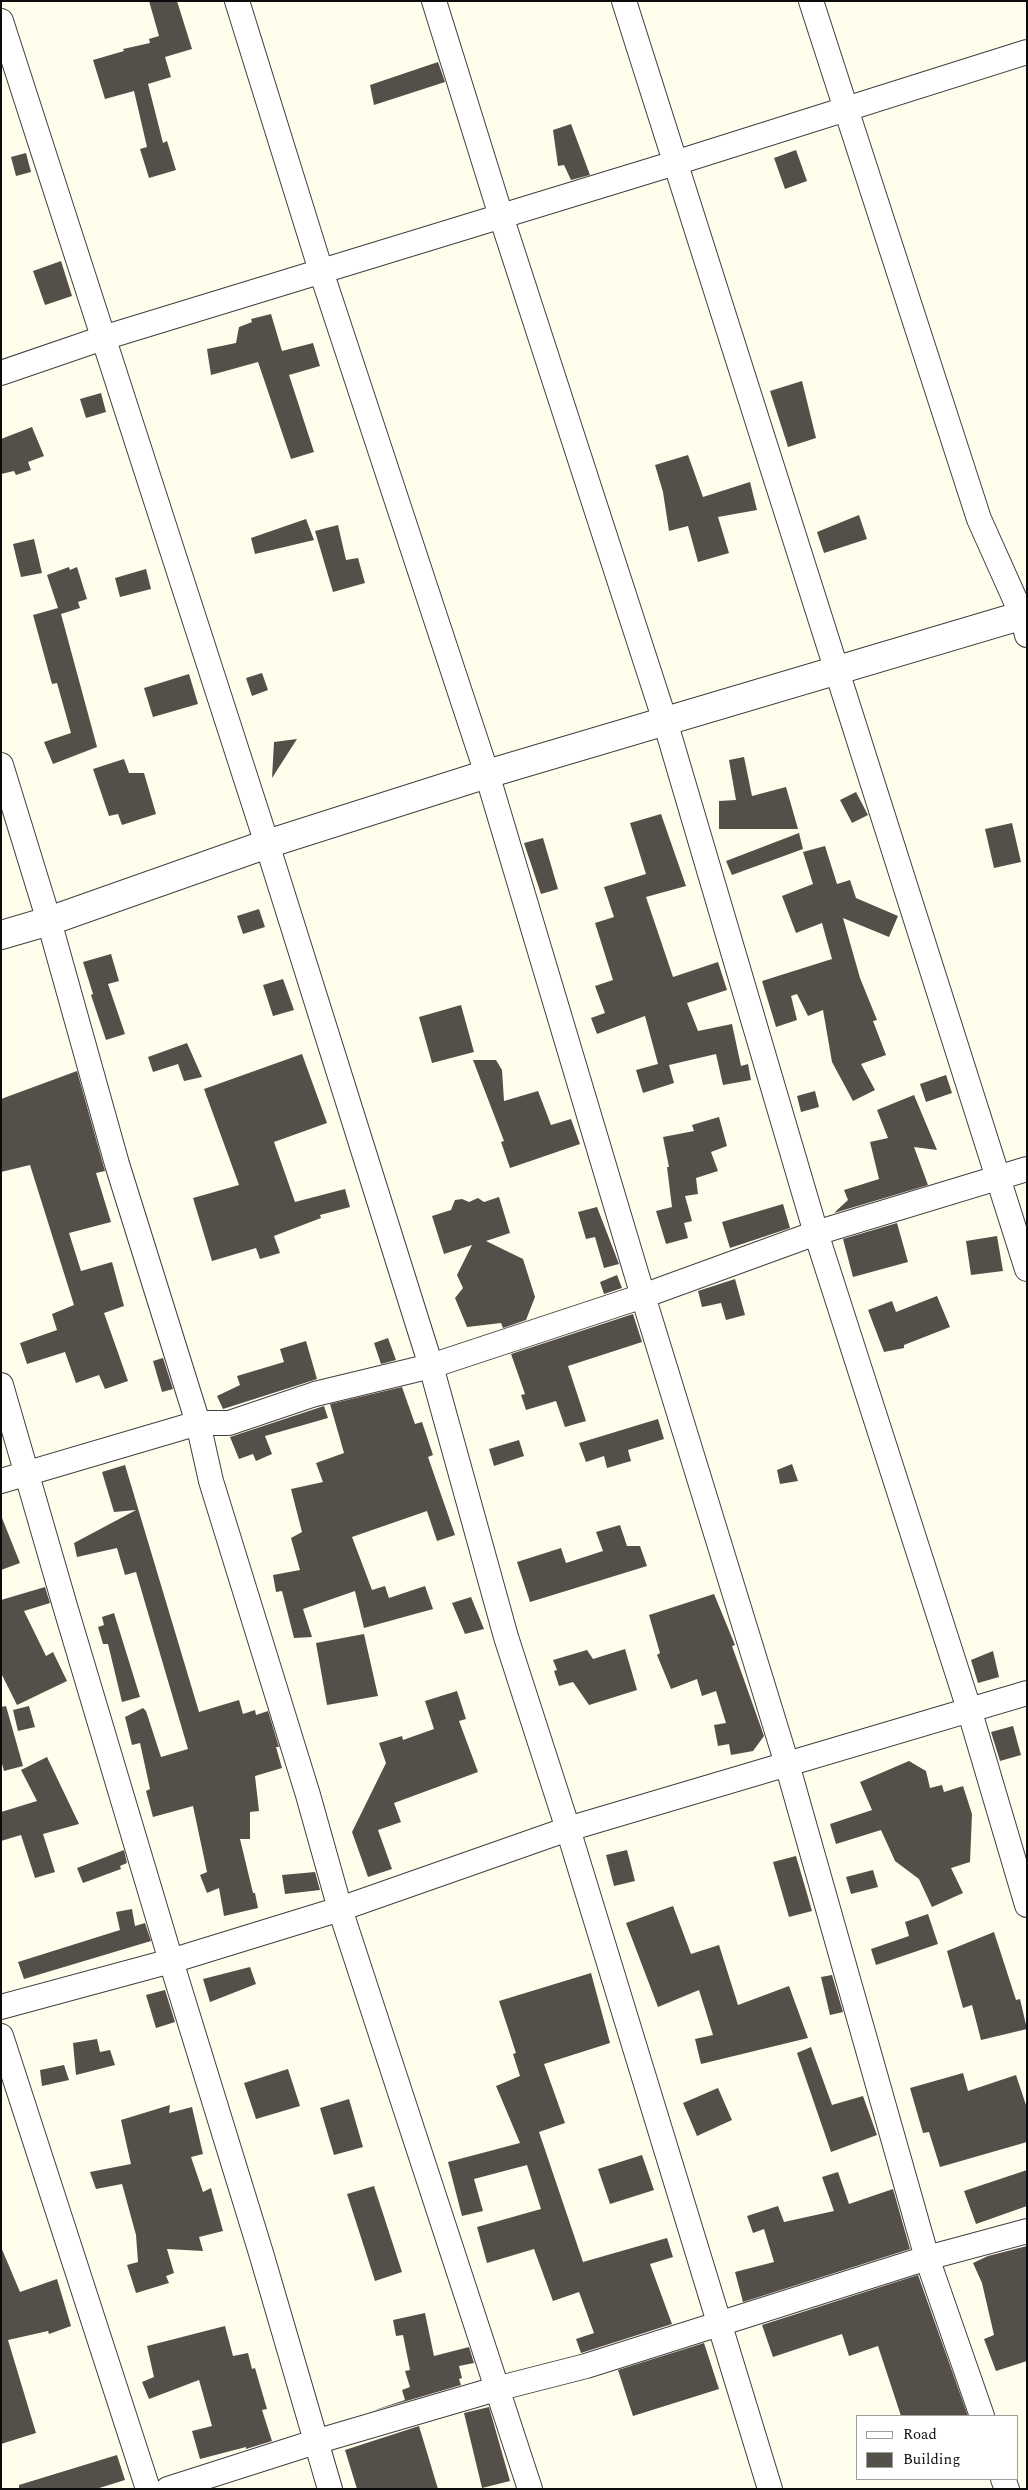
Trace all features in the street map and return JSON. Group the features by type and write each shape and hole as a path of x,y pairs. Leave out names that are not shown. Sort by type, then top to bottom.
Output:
{"street":[{"path":"237,1 321,271 487,774 643,1296 788,1764 927,2258 982,2415"},
{"path":"434,1 501,216 665,721 816,1233 969,1709 1027,1905"},
{"path":"624,1 835,670 1027,1269"},
{"path":"1,935 49,921 267,844 487,774 835,670 1025,621 979,519 811,1"},
{"path":"1,21 267,844 431,1366 506,1636 568,1829 770,2489"},
{"path":"1,373 103,338 675,163 1027,52"},
{"path":"1,765 49,921 117,1164 198,1423 211,1481 308,1795 340,1909 530,2489"},
{"path":"1,1481 198,1423 229,1423 314,1394 431,1366 643,1296 816,1233 1027,1169"},
{"path":"1,1385 28,1472 65,1606 261,2253 330,2489"},
{"path":"1,2007 171,1961 340,1909 568,1829 1027,1693"},
{"path":"1,2036 148,2489"},
{"path":"168,2489 315,2442 496,2389 586,2366 927,2258 1027,2231"}],"building":[{"path":"149,1 177,1 192,49 165,57 171,77 148,84 163,143 167,141 176,170 149,178 140,149 147,147 134,91 105,99 93,60 124,51 123,49 150,43 149,39 159,36"},
{"path":"438,62 445,82 374,105 370,85"},
{"path":"571,124 590,175 571,180 564,165 558,166 553,130"},
{"path":"796,150 807,181 785,189 774,158"},
{"path":"26,153 31,172 16,176 11,157"},
{"path":"61,261 72,296 45,305 33,271"},
{"path":"271,314 282,351 313,343 320,366 289,375 314,452 291,459 258,362 211,375 207,349 236,343 239,327 252,322 251,319"},
{"path":"802,381 816,438 788,447 770,391"},
{"path":"101,393 106,412 86,418 80,399"},
{"path":"32,427 44,456 28,462 31,470 16,475 14,471 1,474 1,439"},
{"path":"688,455 703,497 750,482 757,510 718,517 729,553 698,562 688,526 669,531 663,492 655,465"},
{"path":"859,515 867,539 824,553 817,532"},
{"path":"306,519 314,540 255,554 251,538"},
{"path":"338,525 346,560 358,558 365,583 333,592 315,531"},
{"path":"34,539 42,573 21,577 13,544"},
{"path":"69,567 70,570 77,567 87,599 78,602 80,608 61,614 97,747 53,764 44,742 71,733 57,683 52,684 33,615 58,608 47,575"},
{"path":"146,569 151,589 120,597 115,578"},
{"path":"262,673 268,690 252,696 246,678"},
{"path":"189,674 198,704 153,717 144,688"},
{"path":"297,739 272,778 274,742"},
{"path":"744,757 752,796 786,787 798,829 719,829 719,801 736,800 729,760"},
{"path":"124,759 129,773 144,773 156,814 122,825 118,814 109,816 93,769"},
{"path":"856,792 868,815 852,823 840,800"},
{"path":"661,814 686,886 646,897 673,977 718,962 727,990 687,1003 698,1031 732,1024 741,1066 748,1064 751,1080 723,1085 716,1054 669,1065 674,1083 643,1093 636,1070 658,1064 645,1016 597,1034 591,1018 605,1013 595,986 613,980 595,923 614,917 604,887 646,874 630,823"},
{"path":"1012,823 1021,862 994,868 985,829"},
{"path":"799,833 803,849 732,875 726,861"},
{"path":"543,838 558,889 541,894 524,843"},
{"path":"825,846 837,884 850,880 856,898 898,916 889,937 843,918 860,978 877,1020 873,1021 886,1055 861,1064 875,1090 853,1101 832,1062 823,1010 808,1016 797,994 791,996 797,1020 776,1027 762,981 832,959 822,923 796,933 782,896 813,884 803,852"},
{"path":"259,909 265,927 243,934 237,916"},
{"path":"111,954 119,981 108,984 125,1034 106,1040 91,995 93,994 83,962"},
{"path":"283,979 294,1010 273,1016 263,985"},
{"path":"461,1005 474,1052 432,1063 419,1017"},
{"path":"187,1043 202,1077 184,1081 178,1064 153,1072 148,1057"},
{"path":"302,1054 327,1123 274,1142 295,1202 345,1189 350,1207 320,1215 321,1218 274,1236 280,1253 260,1259 256,1248 212,1261 193,1198 239,1185 204,1089"},
{"path":"473,1060 496,1060 502,1070 504,1101 538,1091 551,1125 571,1119 580,1144 510,1168 501,1142 504,1141"},
{"path":"77,1071 105,1171 96,1173 111,1222 69,1233 81,1271 112,1262 124,1306 104,1313 128,1381 105,1389 99,1375 76,1383 65,1352 27,1364 20,1343 57,1330 52,1314 74,1305 30,1165 1,1172 1,1099"},
{"path":"946,1075 952,1093 926,1102 920,1084"},
{"path":"815,1091 819,1107 801,1112 797,1096"},
{"path":"914,1095 937,1150 914,1147 928,1185 834,1213 848,1200 844,1190 879,1179 870,1142 888,1138 877,1110"},
{"path":"719,1117 727,1146 711,1152 718,1171 696,1178 698,1194 685,1196 692,1221 684,1223 688,1238 666,1244 656,1211 672,1207 667,1167 669,1167 663,1137 694,1131 692,1125"},
{"path":"499,1197 510,1233 486,1241 523,1259 535,1297 526,1320 503,1328 501,1323 467,1327 455,1298 463,1288 457,1275 472,1245 444,1254 432,1216 451,1210 455,1200 462,1199 469,1202 478,1198 484,1202"},
{"path":"783,1204 790,1228 730,1248 722,1222"},
{"path":"597,1207 619,1264 604,1268 595,1237 586,1239 578,1212"},
{"path":"897,1223 908,1262 853,1277 843,1239"},
{"path":"997,1236 1003,1271 971,1275 966,1241"},
{"path":"617,1275 622,1288 604,1294 600,1282"},
{"path":"735,1279 745,1315 726,1320 721,1303 702,1307 698,1291"},
{"path":"937,1296 950,1327 904,1345 904,1348 884,1352 868,1310 892,1301 896,1312"},
{"path":"633,1314 642,1342 568,1366 586,1421 565,1427 556,1401 526,1410 521,1395 525,1394 511,1354"},
{"path":"388,1338 396,1360 381,1364 374,1343"},
{"path":"306,1341 317,1379 223,1409 217,1396 240,1385 237,1376 284,1362 280,1349"},
{"path":"163,1358 173,1389 162,1392 153,1361"},
{"path":"402,1387 415,1424 422,1422 433,1455 428,1457 455,1535 437,1541 427,1511 352,1537 372,1590 385,1586 389,1598 425,1586 433,1609 364,1628 355,1591 303,1609 312,1637 294,1638 282,1591 276,1592 273,1575 300,1570 291,1538 302,1532 291,1489 323,1482 316,1463 344,1453 330,1404"},
{"path":"324,1406 328,1418 265,1436 272,1454 256,1461 253,1454 239,1459 230,1437"},
{"path":"658,1419 664,1439 628,1450 631,1461 607,1468 604,1456 586,1462 579,1443"},
{"path":"519,1440 524,1456 494,1466 489,1449"},
{"path":"792,1464 798,1481 780,1484 777,1470"},
{"path":"125,1465 199,1712 239,1700 243,1714 255,1710 256,1715 268,1711 279,1747 276,1747 282,1768 255,1776 259,1811 250,1812 250,1839 240,1839 258,1908 224,1916 219,1888 207,1893 200,1875 207,1872 193,1806 153,1817 146,1791 150,1789 140,1743 132,1745 125,1717 143,1708 146,1711 161,1757 188,1749 136,1572 125,1575 117,1548 77,1557 74,1543 136,1510 114,1512 102,1472"},
{"path":"1,1519 20,1563 1,1570"},
{"path":"620,1525 627,1546 640,1546 647,1566 530,1602 517,1562 561,1548 566,1563 603,1551 596,1532"},
{"path":"45,1587 50,1603 24,1611 46,1656 53,1652 67,1681 17,1705 1,1673 1,1600"},
{"path":"714,1594 735,1645 732,1646 764,1736 753,1751 731,1755 729,1744 718,1746 714,1725 726,1723 716,1691 702,1696 697,1679 671,1689 657,1655 660,1653 649,1615"},
{"path":"471,1597 484,1629 465,1634 452,1603"},
{"path":"114,1613 140,1697 122,1702 108,1644 103,1644 98,1627 104,1625 102,1617"},
{"path":"364,1634 378,1696 327,1705 316,1643"},
{"path":"625,1649 637,1690 589,1705 573,1682 559,1686 554,1671 557,1670 553,1660 587,1650 593,1659"},
{"path":"993,1651 999,1677 978,1683 971,1660"},
{"path":"457,1691 466,1719 459,1721 478,1772 394,1803 401,1822 378,1830 392,1869 368,1877 352,1832 386,1763 379,1743 402,1736 403,1740 434,1729 425,1701"},
{"path":"6,1706 23,1766 4,1771 1,1760 1,1707"},
{"path":"29,1706 35,1727 18,1731 13,1710"},
{"path":"1013,1726 1021,1755 1000,1761 991,1732"},
{"path":"47,1757 79,1824 43,1834 55,1872 35,1878 21,1835 1,1841 1,1812 37,1801 21,1770"},
{"path":"909,1761 926,1771 930,1788 942,1785 944,1792 963,1786 972,1814 970,1862 951,1868 963,1893 932,1907 919,1879 895,1861 881,1830 836,1844 830,1824 872,1810 860,1782"},
{"path":"124,1850 127,1863 120,1866 121,1869 83,1883 77,1868"},
{"path":"627,1850 635,1881 614,1886 606,1855"},
{"path":"796,1856 812,1911 789,1917 773,1862"},
{"path":"873,1870 878,1887 851,1894 846,1877"},
{"path":"315,1872 320,1890 285,1894 282,1875"},
{"path":"673,1906 691,1954 719,1945 738,2005 789,1986 808,2038 701,2064 695,2039 713,2035 699,1990 658,2007 626,1923"},
{"path":"132,1909 135,1926 145,1923 151,1941 24,1979 18,1962 120,1930 116,1912"},
{"path":"928,1914 938,1944 876,1965 871,1949 909,1936 905,1922"},
{"path":"994,1932 1016,2000 1020,1999 1027,2029 981,2040 972,2005 963,2008 947,1951"},
{"path":"250,1967 256,1984 210,2002 203,1979"},
{"path":"591,1973 610,2043 544,2064 565,2123 539,2132 583,2262 667,2238 673,2257 650,2264 672,2324 581,2353 576,2339 594,2333 579,2292 553,2301 534,2249 487,2263 477,2227 541,2209 527,2165 474,2179 483,2211 462,2216 448,2162 520,2143 496,2086 520,2076 513,2054 516,2053 499,2001"},
{"path":"832,1975 843,2012 830,2015 821,1977"},
{"path":"165,1990 175,2022 156,2028 146,1995"},
{"path":"97,2039 100,2052 110,2050 115,2065 76,2075 73,2043"},
{"path":"811,2047 832,2105 863,2096 877,2135 831,2152 797,2053"},
{"path":"64,2065 69,2080 42,2086 40,2070"},
{"path":"288,2069 300,2106 256,2119 244,2083"},
{"path":"963,2073 968,2091 1016,2075 1027,2108 1027,2142 940,2167 929,2132 923,2133 910,2088"},
{"path":"718,2088 732,2120 697,2136 683,2103"},
{"path":"349,2099 363,2147 334,2155 320,2108"},
{"path":"170,2105 169,2113 192,2107 203,2154 191,2157 203,2192 211,2188 223,2231 199,2237 203,2251 167,2249 174,2273 166,2276 169,2283 136,2293 127,2265 138,2262 136,2235 122,2184 96,2189 90,2172 131,2164 121,2120"},
{"path":"642,2155 654,2190 610,2204 598,2169"},
{"path":"1027,2170 1027,2206 976,2224 964,2191"},
{"path":"838,2172 849,2204 893,2189 910,2249 743,2302 735,2272 774,2262 764,2229 753,2233 747,2216 778,2206 784,2222 834,2211 822,2177"},
{"path":"374,2186 402,2272 375,2281 347,2194"},
{"path":"1027,2246 1027,2361 996,2371 984,2339 994,2335 982,2283 973,2263 988,2256"},
{"path":"1,2247 20,2292 57,2279 71,2326 49,2334 48,2331 8,2340 36,2433 1,2444"},
{"path":"918,2275 968,2415 901,2415 878,2346 849,2356 842,2334 773,2357 762,2325"},
{"path":"425,2313 434,2356 469,2347 474,2363 459,2366 462,2378 459,2379 461,2385 369,2412 405,2400 402,2390 410,2387 405,2371 410,2370 403,2335 396,2336 393,2320"},
{"path":"225,2326 233,2356 248,2353 252,2369 255,2368 267,2409 262,2410 272,2441 200,2459 192,2431 212,2426 199,2380 149,2399 142,2382 154,2377 147,2346"},
{"path":"704,2343 719,2389 633,2416 618,2370"},
{"path":"489,2407 510,2481 482,2488 464,2413"},
{"path":"419,2426 438,2489 357,2489 345,2450"},
{"path":"117,2455 125,2480 96,2489 19,2489 19,2485"}]}
